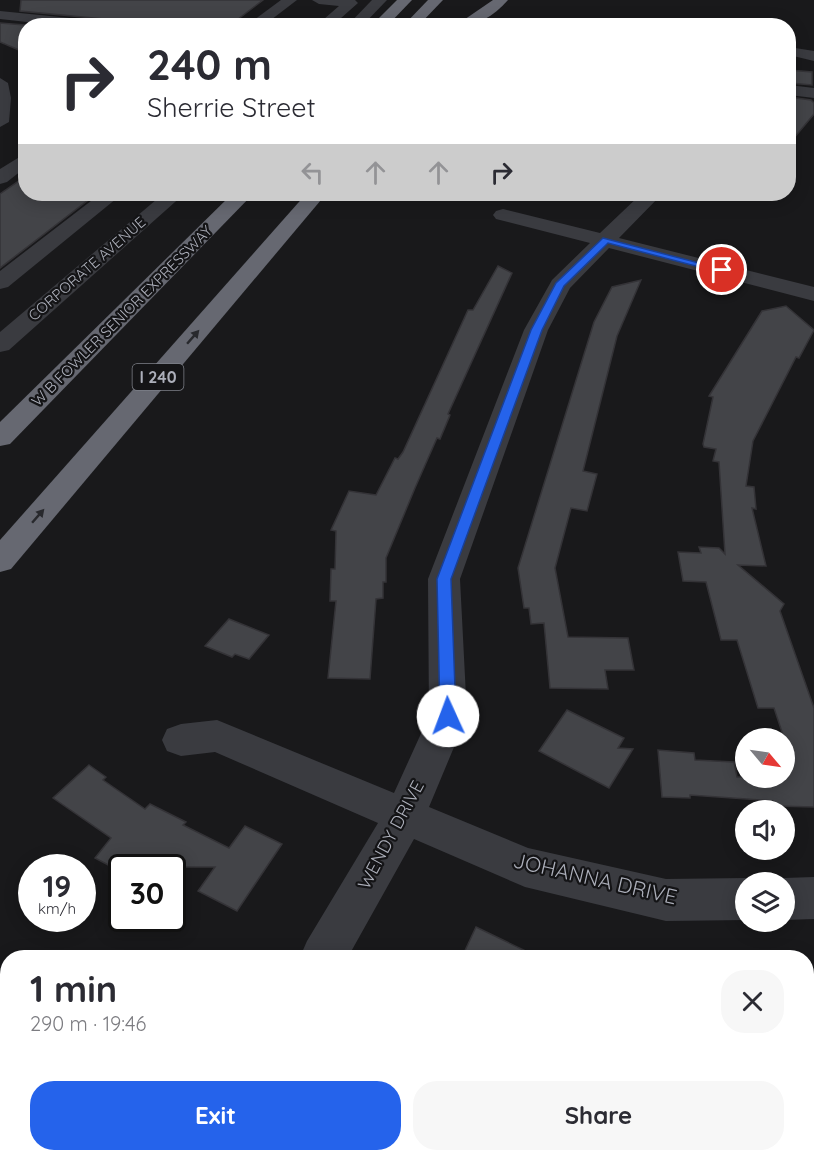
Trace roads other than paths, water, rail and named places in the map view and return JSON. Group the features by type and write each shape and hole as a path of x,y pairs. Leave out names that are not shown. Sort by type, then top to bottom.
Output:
{"highway":[{"path":"386,18 405,0"},
{"path":"418,18 436,0"},
{"path":"468,18 484,0"},
{"path":"476,18 501,0"},
{"path":"189,248 225,201"},
{"name":"W B FOWLER SENIOR EXPRESSWAY","path":"0,438 236,201"},
{"name":"I 240","path":"0,561 310,201"}],"street":[{"path":"265,18 290,0"},
{"path":"319,0 351,3 333,18"},
{"path":"362,18 380,0"},
{"path":"308,13 325,1"},
{"path":"0,15 33,18 54,7 65,8"},
{"path":"796,52 814,56"},
{"path":"0,83 6,123"},
{"path":"796,91 814,93"},
{"path":"0,177 18,164"},
{"path":"0,282 103,201"},
{"name":"CORPORATE AVENUE","path":"0,345 166,201"},
{"name":"WENDY DRIVE","path":"327,950 404,817 448,716 444,579 537,330 560,285 645,201"},
{"path":"503,215 814,294"},
{"path":"30,257 91,266"},
{"name":"JOHANNA DRIVE","path":"182,740 217,736 525,867 666,900 735,899"},
{"path":"795,899 814,898"}]}
